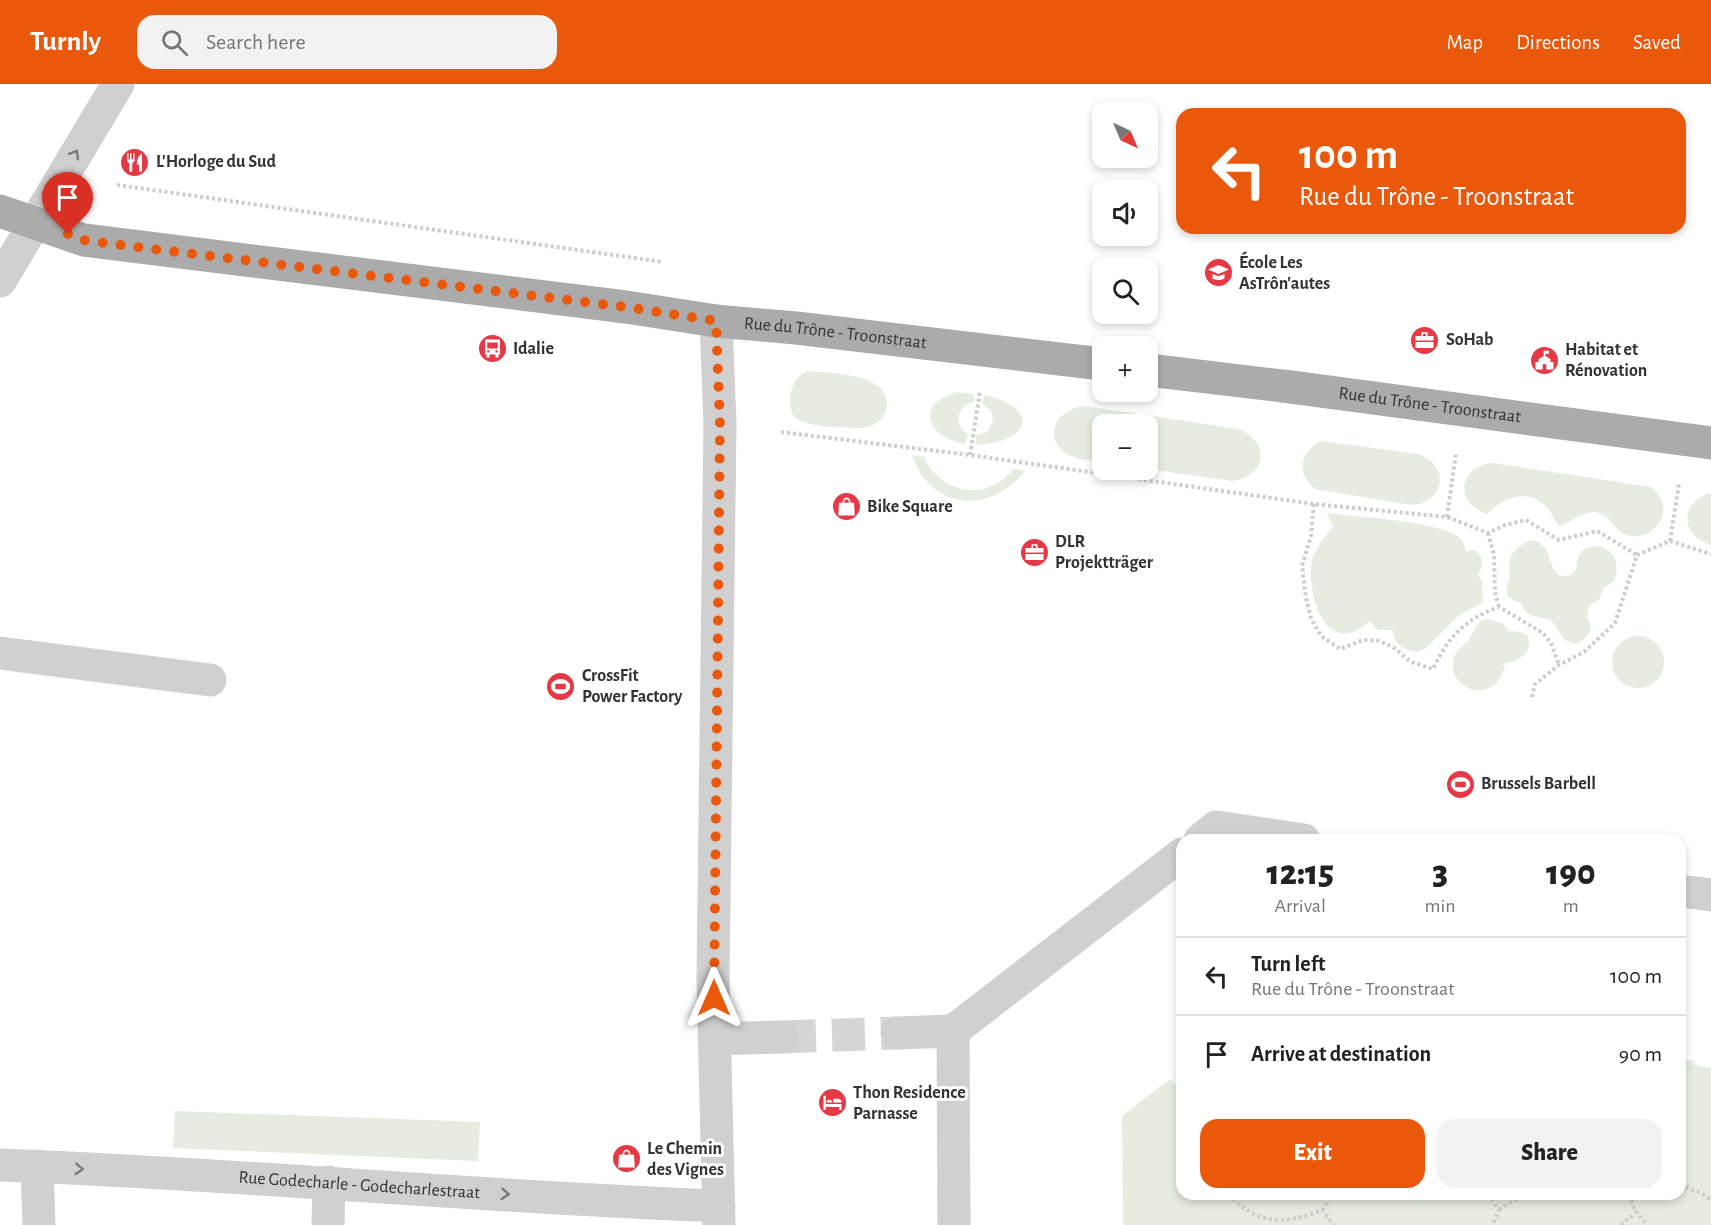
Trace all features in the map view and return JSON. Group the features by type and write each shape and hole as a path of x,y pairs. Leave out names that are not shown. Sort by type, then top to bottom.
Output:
{"main road":[{"name":"Rue du Trône - Troonstraat","path":"0,211 84,240 626,307 716,321 796,328 1092,363"},
{"name":"Rue du Trône - Troonstraat","path":"1158,371 1711,443"}],"street":[{"path":"0,281 118,84"},
{"path":"716,321 720,424 714,1040 719,1216"},
{"path":"0,653 210,680"},
{"path":"1207,834 1216,827 1263,834"},
{"path":"897,1033 953,1031 1176,859"},
{"path":"1686,892 1711,895"},
{"path":"953,1031 954,1225"},
{"path":"714,1040 783,1037"},
{"name":"Rue Godecharle - Godecharlestraat","path":"0,1165 329,1182 661,1205 719,1216"},
{"path":"37,1166 39,1225"},
{"path":"328,1225 329,1182"}],"path":[{"path":"117,184 663,262"},
{"path":"970,455 981,391"},
{"path":"781,432 970,455 1314,504 1447,517 1488,533 1505,525 1526,520 1558,540 1597,531 1637,555"},
{"path":"1447,517 1456,453"},
{"path":"1670,541 1679,484"},
{"path":"1314,504 1311,536 1302,566 1306,598 1311,618 1322,636 1340,649 1363,640 1379,641 1393,647 1412,662 1433,669 1440,654 1469,620 1499,607"},
{"path":"1488,533 1494,555 1495,592 1499,607 1543,633 1551,643 1559,665"},
{"path":"1532,697 1535,684 1559,665 1584,652 1615,624 1637,555 1670,541 1711,554"},
{"path":"1686,1187 1711,1200"},
{"path":"1234,1200 1240,1208 1269,1223 1299,1219 1322,1210 1330,1200"},
{"path":"1492,1200 1499,1210"},
{"path":"1492,1225 1499,1210 1515,1200"},
{"path":"1632,1200 1635,1213 1647,1225"},
{"path":"1322,1210 1334,1225"},
{"path":"1621,1225 1635,1213"}],"shaded area":[{"path":"807,371 842,374 875,384 886,398 887,406 881,420 866,428 856,428 817,425 797,419 791,409 790,397 793,385"},
{"path":"957,392 973,394 975,401 964,407 959,416 960,426 968,434 965,444 942,435 931,420 930,412 934,405"},
{"path":"985,395 1004,401 1016,408 1022,416 1022,425 1017,432 1007,438 976,445 976,435 987,432 993,421 991,411 982,403"},
{"path":"1084,406 1138,414 1092,414 1092,460 1065,453 1058,446 1055,438 1054,431 1060,417 1075,408"},
{"path":"1158,417 1238,429 1249,435 1260,450 1258,466 1244,478 1232,481 1158,470"},
{"path":"1321,441 1418,454 1429,459 1436,466 1440,483 1437,491 1422,503 1411,505 1315,489 1305,476 1303,464 1304,457"},
{"path":"912,455 924,457 931,470 941,479 965,490 991,487 1003,480 1013,469 1025,471 1011,485 995,495 979,500 963,500 947,496 933,487 921,474"},
{"path":"1493,463 1651,487 1659,495 1663,513 1653,530 1640,536 1626,535 1604,515 1594,512 1584,514 1560,526 1542,503 1526,496 1509,499 1487,514 1476,509 1469,502 1464,486 1473,471"},
{"path":"1706,494 1711,494 1711,545 1694,535 1688,521 1691,507"},
{"path":"1327,513 1418,524 1451,533 1462,540 1466,552 1476,551 1480,556 1482,565 1478,574 1482,582 1483,602 1458,616 1426,648 1417,652 1400,646 1393,635 1393,630 1378,630 1370,621 1355,631 1343,633 1332,630 1318,610 1311,581 1314,556 1319,545 1333,527"},
{"path":"1532,540 1544,547 1554,570 1563,576 1574,572 1580,554 1589,547 1604,548 1612,553 1616,561 1615,577 1604,587 1599,600 1589,605 1587,617 1591,625 1589,632 1584,639 1575,644 1565,640 1552,621 1529,614 1521,602 1516,602 1508,596 1509,562 1519,547"},
{"path":"1486,619 1502,623 1509,631 1521,632 1528,636 1529,647 1520,658 1505,663 1500,677 1493,686 1483,690 1473,690 1464,686 1457,678 1453,669 1454,657 1469,640 1477,625"},
{"path":"1638,636 1648,638 1656,644 1662,652 1664,662 1662,672 1656,680 1648,686 1638,688 1628,686 1620,680 1614,672 1612,662 1614,652 1620,644 1628,638"},
{"path":"1686,1060 1695,1061 1694,1065 1711,1068 1711,1225 1123,1225 1122,1116 1170,1079 1174,1084 1176,1083 1176,1200 1686,1200"},
{"path":"175,1111 480,1122 478,1161 173,1148"}],"tunnel":[{"path":"783,1037 897,1033"}],"place":[{"name":"L'Horloge du Sud","path":"135,162"},
{"name":"École Les AsTrôn'autes","path":"1218,273"},
{"name":"SoHab","path":"1425,340"},
{"name":"Idalie","path":"492,349"},
{"name":"Habitat et Rénovation","path":"1544,360"},
{"name":"Bike Square","path":"846,507"},
{"name":"DLR Projektträger","path":"1034,552"},
{"name":"CrossFit Power Factory","path":"561,686"},
{"name":"Brussels Barbell","path":"1460,784"},
{"name":"Thon Residence Parnasse","path":"832,1103"},
{"name":"Le Chemin des Vignes","path":"626,1159"}],"route":[{"path":"68,234 84,240 104,243 626,307 716,321 720,424 714,998"}]}
